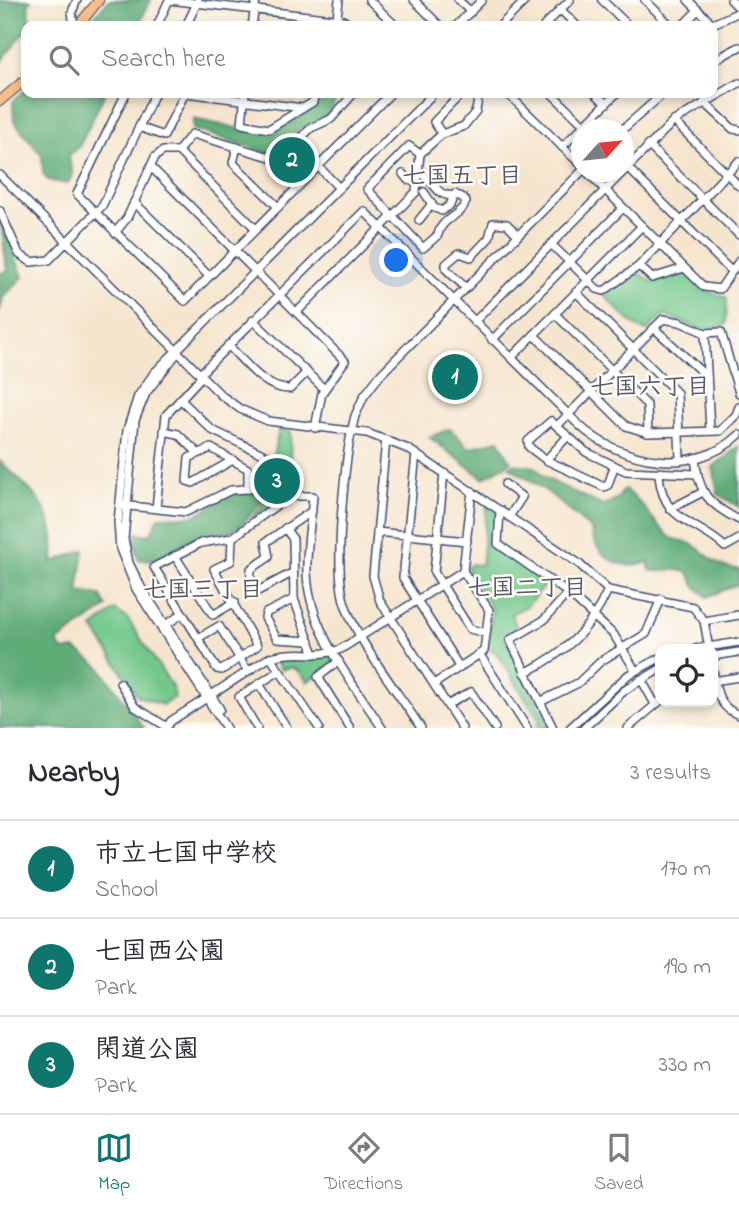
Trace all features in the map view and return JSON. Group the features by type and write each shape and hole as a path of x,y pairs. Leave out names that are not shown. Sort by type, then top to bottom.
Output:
{"main road":[{"path":"80,21 99,0"},
{"path":"0,101 21,83"}],"street":[{"path":"159,21 169,0 198,1 324,21"},
{"path":"253,21 256,0"},
{"path":"337,21 339,0"},
{"path":"369,0 391,21"},
{"path":"414,0 435,21"},
{"path":"458,0 471,12"},
{"path":"461,21 482,0"},
{"path":"505,21 526,0"},
{"path":"549,21 570,0"},
{"path":"603,0 624,21"},
{"path":"645,0 666,21"},
{"path":"688,0 710,21"},
{"path":"718,21 739,10 730,0"},
{"path":"74,1 76,21"},
{"path":"188,21 198,1"},
{"path":"561,9 573,21"},
{"path":"687,21 698,10"},
{"path":"718,58 739,47"},
{"path":"718,94 739,83"},
{"path":"124,98 77,193 183,301 384,100"},
{"path":"0,211 19,254 31,262 49,260 104,202 153,98"},
{"path":"139,127 164,136 183,98"},
{"path":"244,98 242,123 245,127 271,129 313,102 314,98"},
{"path":"254,98 303,108"},
{"path":"340,188 297,142 311,128 330,120 350,98"},
{"path":"232,728 129,577 118,539 135,420 146,393 175,360 178,351 429,98"},
{"path":"442,134 434,122 457,98"},
{"path":"455,194 450,205 442,211 430,206 420,185 420,154 442,134 464,126 476,111 479,98"},
{"path":"512,98 571,156"},
{"path":"556,98 578,119"},
{"path":"600,98 606,104"},
{"path":"590,119 612,98"},
{"path":"651,98 654,101"},
{"path":"634,119 658,98"},
{"path":"634,160 674,121 711,98"},
{"path":"704,102 733,129 739,130"},
{"path":"674,121 739,186"},
{"path":"114,233 127,218 159,153 178,151 192,134 270,157 299,186"},
{"path":"562,147 571,138"},
{"path":"648,145 739,235"},
{"path":"297,312 392,216 420,185 425,175 433,185 448,195 455,194 465,198 465,206 457,217 447,220 427,247 423,248 392,216 368,193 368,187 409,146 420,154"},
{"path":"236,147 233,163 278,207"},
{"path":"178,151 256,229"},
{"path":"551,244 600,291 604,291 639,266 683,223 739,161"},
{"path":"151,167 346,362 324,389 317,407 315,428"},
{"path":"403,174 420,185 433,185"},
{"path":"0,175 229,401 253,416 278,424 352,431 386,440 416,454 578,564 608,590 693,607 704,621 708,644"},
{"path":"634,179 730,270"},
{"path":"421,728 362,636 345,604 339,573 352,431 358,409 374,382 571,180"},
{"path":"598,182 704,287 715,290 722,287 730,270 739,261"},
{"path":"474,322 612,182"},
{"path":"134,202 209,276"},
{"path":"419,220 430,206"},
{"path":"492,340 623,208"},
{"path":"156,508 166,415 228,345 362,211 568,414 601,443 642,458 695,458 721,451 739,435"},
{"path":"466,288 446,269 446,264 459,253 471,257 489,238 493,223 507,224 518,235"},
{"path":"511,358 642,226"},
{"path":"639,266 652,278 684,268"},
{"path":"576,292 677,393 680,458"},
{"path":"555,314 647,405 648,433"},
{"path":"557,426 666,318 705,333 717,331 723,334 739,393"},
{"path":"253,320 324,389"},
{"path":"654,328 707,377"},
{"path":"705,333 710,431"},
{"path":"534,335 623,424 648,433 724,429 739,407"},
{"path":"228,345 264,381 286,390 293,387 307,372"},
{"path":"122,505 186,512 229,491 262,488 269,457 212,430 180,399"},
{"path":"614,467 608,485 604,487 546,460 529,447 528,441 549,421 586,452 614,467 659,475 697,474"},
{"path":"164,431 178,434 198,453"},
{"path":"546,460 567,437"},
{"path":"386,440 372,574 379,597 462,728"},
{"path":"233,460 190,484 187,481 188,460 211,448 233,460 250,471 248,489"},
{"path":"416,454 403,578 460,668"},
{"path":"639,473 642,458"},
{"path":"695,458 703,492 716,509 739,520"},
{"path":"444,473 434,572 470,629 486,633"},
{"path":"659,475 662,497 683,521 713,536 724,547 739,539"},
{"path":"505,484 522,498 509,517"},
{"path":"434,684 484,651 489,610 463,571 472,491"},
{"path":"670,509 703,492"},
{"path":"232,538 231,561 214,569 257,644 240,659 219,670 153,569 155,565 201,543 232,538 291,495 313,496 307,558 308,590 318,624 381,725 370,728"},
{"path":"122,505 123,533 129,563 226,728"},
{"path":"500,510 498,544 568,593 596,618 614,635 635,670"},
{"path":"292,573 256,592 250,587 251,569 269,559 265,543 312,511"},
{"path":"285,528 293,540 294,599 314,654"},
{"path":"377,532 467,541"},
{"path":"175,556 212,615 235,602"},
{"path":"120,683 135,707 166,727 270,657 280,654 334,652 463,571"},
{"path":"525,673 558,657 596,618 608,590"},
{"path":"553,728 510,638 544,620 568,593"},
{"path":"294,599 266,613 265,618 277,639 310,641"},
{"path":"540,702 578,683 601,661 646,634 661,599"},
{"path":"166,625 182,614"},
{"path":"704,621 739,615"},
{"path":"198,638 219,626 248,671"},
{"path":"718,646 739,642"},
{"path":"718,655 739,652"},
{"path":"480,655 527,728"},
{"path":"270,657 319,728"},
{"path":"570,728 635,670 655,660"},
{"path":"339,661 318,677 350,728"},
{"path":"257,728 239,699 279,671"},
{"path":"584,728 641,679 655,672"},
{"path":"718,680 739,677"},
{"path":"641,679 655,698"},
{"path":"259,684 287,728"},
{"path":"447,705 471,692 495,728"},
{"path":"718,692 722,703 739,715"},
{"path":"628,728 655,705"}],"green space":[{"path":"0,0 31,0 28,6 31,21 21,21 21,36 0,64"},
{"path":"108,0 151,0 140,21 91,21"},
{"path":"21,94 21,98 103,98 79,147 69,155 72,173 67,184 48,180 43,174 42,156 14,121 13,101"},
{"path":"317,98 335,98 332,109 327,114 295,132 269,153 193,129 193,119 271,135 315,105"},
{"path":"287,143 312,165 300,180 272,154"},
{"path":"0,216 23,277 3,297 0,312 0,274 7,270"},
{"path":"638,272 652,282 686,272 706,291 727,298 726,325 706,331 663,315 647,331 641,329 604,295"},
{"path":"450,429 469,448 499,440 511,462 483,478 429,437"},
{"path":"279,430 291,432 289,492 251,520 262,504 262,491 265,491"},
{"path":"739,446 739,507 718,494 713,467"},
{"path":"0,461 42,504 52,529 53,562 84,550 78,592 100,595 107,607 57,642 63,651 75,649 99,666 144,728 0,728"},
{"path":"515,464 535,467 545,478 603,506 618,498 624,489 670,537 691,544 723,566 739,569 739,584 707,597 695,586 689,573 650,570 648,562 629,565 612,560 598,548 591,529 549,493 510,467"},
{"path":"261,492 259,503 237,529 192,539 159,559 139,560 133,538 136,533 150,535 159,517 193,516 232,494"},
{"path":"487,505 497,513 494,546 547,582 527,606 511,614 518,630 505,638 550,728 539,728 536,725 540,721 496,652 487,648 492,610 467,568 471,564 481,565"},
{"path":"115,610 127,618 173,688 175,697 162,705 138,696 93,628"},
{"path":"331,654 335,661 307,682 297,670 281,670 275,659"}],"place":[{"name":"七国西公園","path":"292,160"},
{"name":"市立七国中学校","path":"455,377"},
{"name":"閑道公園","path":"277,481"}],"district":[{"name":"七国五丁目","path":"462,175"},
{"name":"七国六丁目","path":"650,386"},
{"name":"七国二丁目","path":"527,587"},
{"name":"七国三丁目","path":"203,589"}]}
